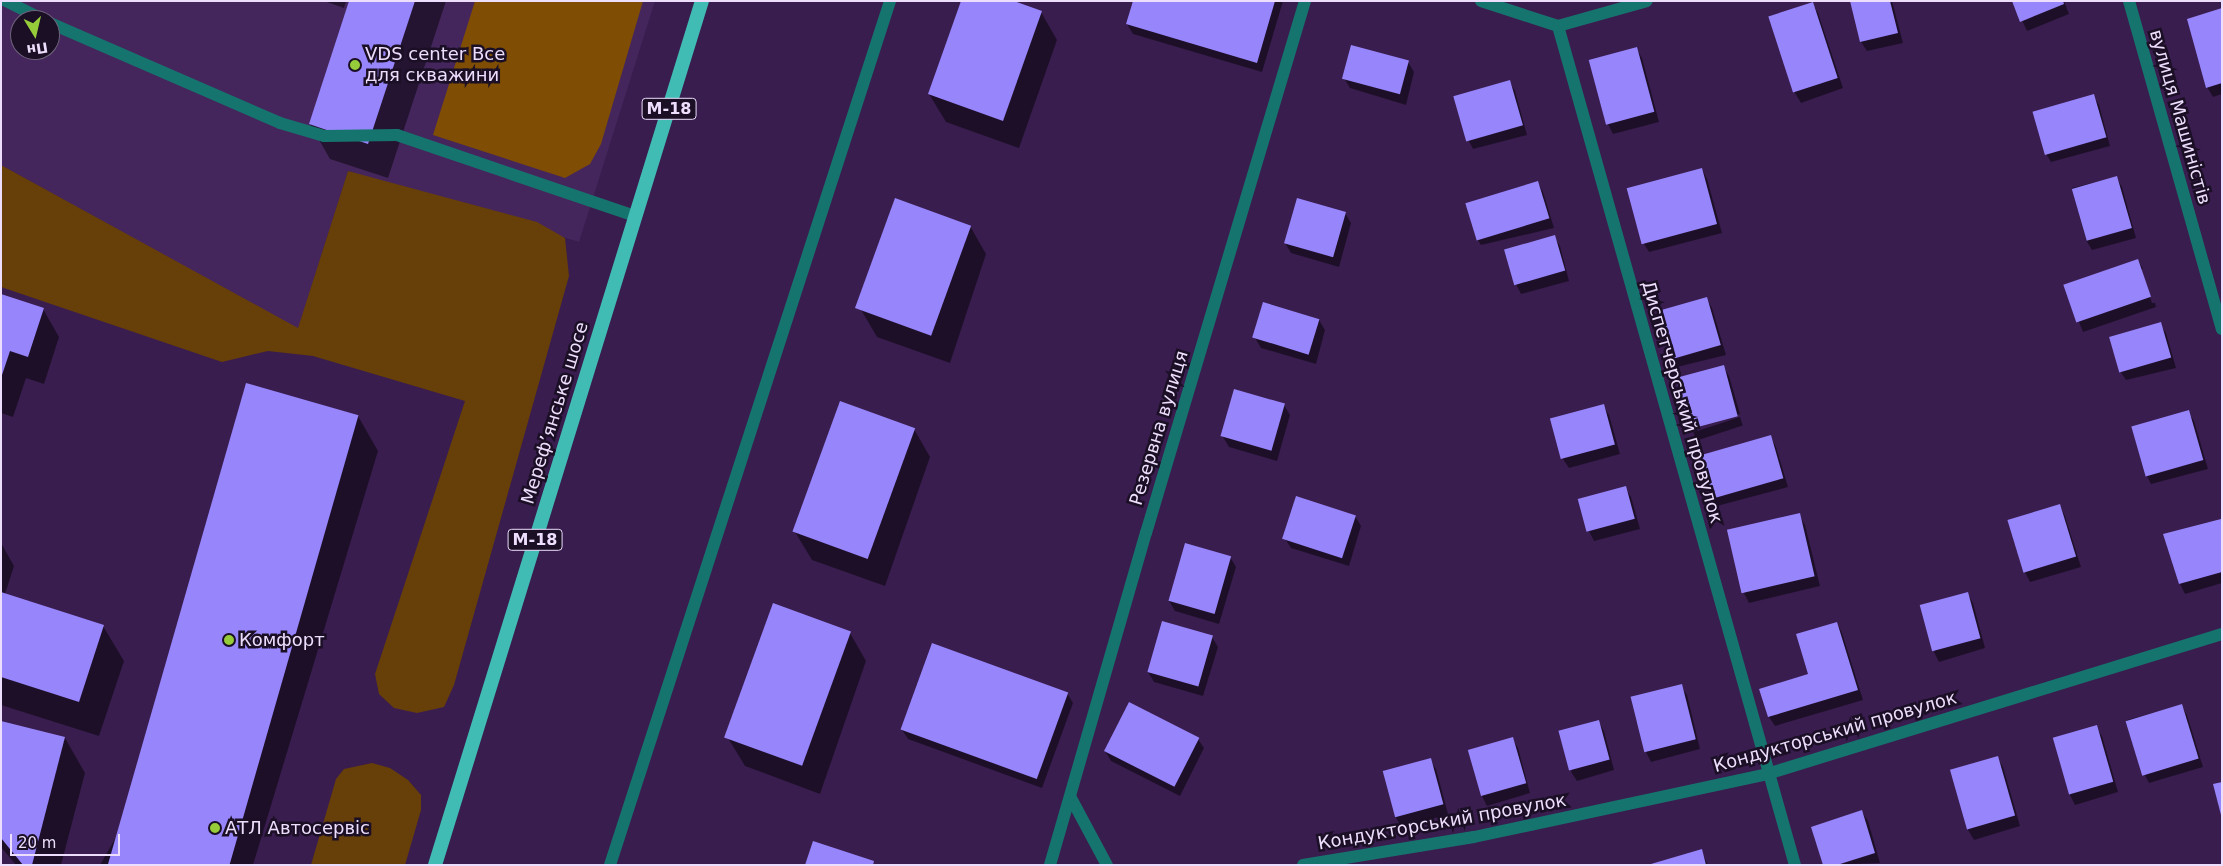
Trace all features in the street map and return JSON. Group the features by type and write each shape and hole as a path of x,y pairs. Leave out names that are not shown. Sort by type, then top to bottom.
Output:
{"highway":[{"name":"Мереф’янське шосе","path":"435,865 702,1"}],"street":[{"path":"6,1 24,10"},
{"path":"610,865 890,1"},
{"name":"Резервна вулиця","path":"1050,865 1071,798 1146,533 1305,1"},
{"path":"1481,1 1558,26 1648,1"},
{"name":"вулиця Машиністів","path":"2129,1 2222,329"},
{"name":"Диспетчерський провулок","path":"1558,26 1767,774 1795,865"},
{"path":"60,27 280,123 324,136 397,135 635,216"},
{"name":"Кондукторський провулок","path":"1303,865 1474,837 1767,774 2222,634"},
{"path":"1071,798 1107,865"}],"shaded area":[{"path":"1,1 655,1 579,242 348,171 298,329 1,165"},
{"path":"475,1 643,1 601,144 590,164 565,178 433,135"},
{"path":"1,165 298,328 348,171 537,222 565,238 569,276 454,685 444,707 417,713 394,708 379,694 375,674 465,401 313,356 268,351 222,362 1,287"},
{"path":"372,763 390,768 408,780 421,795 421,810 405,865 311,865 336,779 344,769"}],"building":[{"path":"349,1 415,1 368,144 309,124"},
{"path":"961,1 1014,1 1042,11 1003,121 928,94"},
{"path":"1133,1 1275,1 1257,63 1126,24"},
{"path":"1850,1 1890,1 1898,33 1860,42"},
{"path":"2012,1 2063,1 2064,4 2020,22"},
{"path":"1813,2 1838,78 1793,93 1768,17"},
{"path":"2222,8 2222,83 2206,88 2187,19"},
{"path":"1351,45 1409,61 1400,94 1342,79"},
{"path":"1637,47 1654,112 1606,125 1589,60"},
{"path":"1510,80 1523,125 1466,141 1453,96"},
{"path":"2094,94 2106,137 2045,155 2032,112"},
{"path":"1702,168 1717,224 1642,244 1627,188"},
{"path":"2117,176 2132,228 2087,241 2072,189"},
{"path":"1538,181 1549,218 1477,241 1465,203"},
{"path":"895,198 971,226 931,336 855,308"},
{"path":"1297,198 1346,212 1333,257 1284,243"},
{"path":"1555,235 1565,271 1514,285 1504,250"},
{"path":"2138,259 2151,297 2076,323 2063,285"},
{"path":"1,294 44,308 28,357 10,351 2,375"},
{"path":"1707,297 1721,345 1671,359 1657,311"},
{"path":"1263,302 1319,319 1309,355 1252,337"},
{"path":"2161,322 2171,358 2119,372 2109,337"},
{"path":"1724,365 1738,416 1689,429 1676,378"},
{"name":"Комфорт","path":"246,383 358,415 230,865 108,865"},
{"path":"1234,389 1285,404 1271,451 1220,436"},
{"path":"840,401 915,428 868,559 792,532"},
{"path":"1604,404 1615,445 1561,459 1550,418"},
{"path":"2189,410 2203,460 2146,477 2131,427"},
{"path":"1771,435 1783,478 1710,499 1698,456"},
{"path":"1626,486 1635,519 1587,532 1578,499"},
{"path":"1296,496 1356,515 1342,558 1282,539"},
{"path":"2060,504 2076,557 2023,573 2007,520"},
{"path":"1800,513 1815,576 1742,593 1727,530"},
{"path":"2221,519 2222,572 2179,584 2163,534"},
{"path":"1185,543 1231,556 1215,614 1168,601"},
{"path":"1,592 104,625 79,702 1,677"},
{"path":"1968,592 1980,638 1932,651 1920,605"},
{"path":"773,603 851,631 802,766 724,737"},
{"path":"1162,621 1213,636 1198,687 1147,672"},
{"path":"1837,622 1858,690 1768,717 1759,689 1808,674 1796,634"},
{"path":"932,643 1068,693 1037,779 901,729"},
{"path":"1682,684 1696,739 1644,752 1631,697"},
{"path":"1129,702 1199,738 1174,787 1104,751"},
{"path":"2182,704 2199,759 2142,776 2126,721"},
{"path":"1599,720 1610,760 1569,770 1558,731"},
{"path":"1,721 65,737 32,865 23,865 1,838"},
{"path":"2097,725 2113,782 2069,794 2053,738"},
{"path":"1513,737 1526,783 1481,796 1468,750"},
{"path":"1998,756 2015,816 1967,829 1950,770"},
{"path":"1431,758 1443,804 1395,817 1383,771"},
{"path":"2222,782 2222,815 2221,815 2213,784"},
{"path":"1862,810 1875,853 1837,865 1823,865 1811,827"},
{"path":"813,841 874,861 873,865 805,865"},
{"path":"1702,849 1706,865 1651,865 1651,864"}],"place":[{"name":"VDS center Все для скважини","path":"355,65"},
{"name":"Комфорт","path":"229,640"},
{"name":"АТЛ Автосервіс","path":"215,828"}]}
